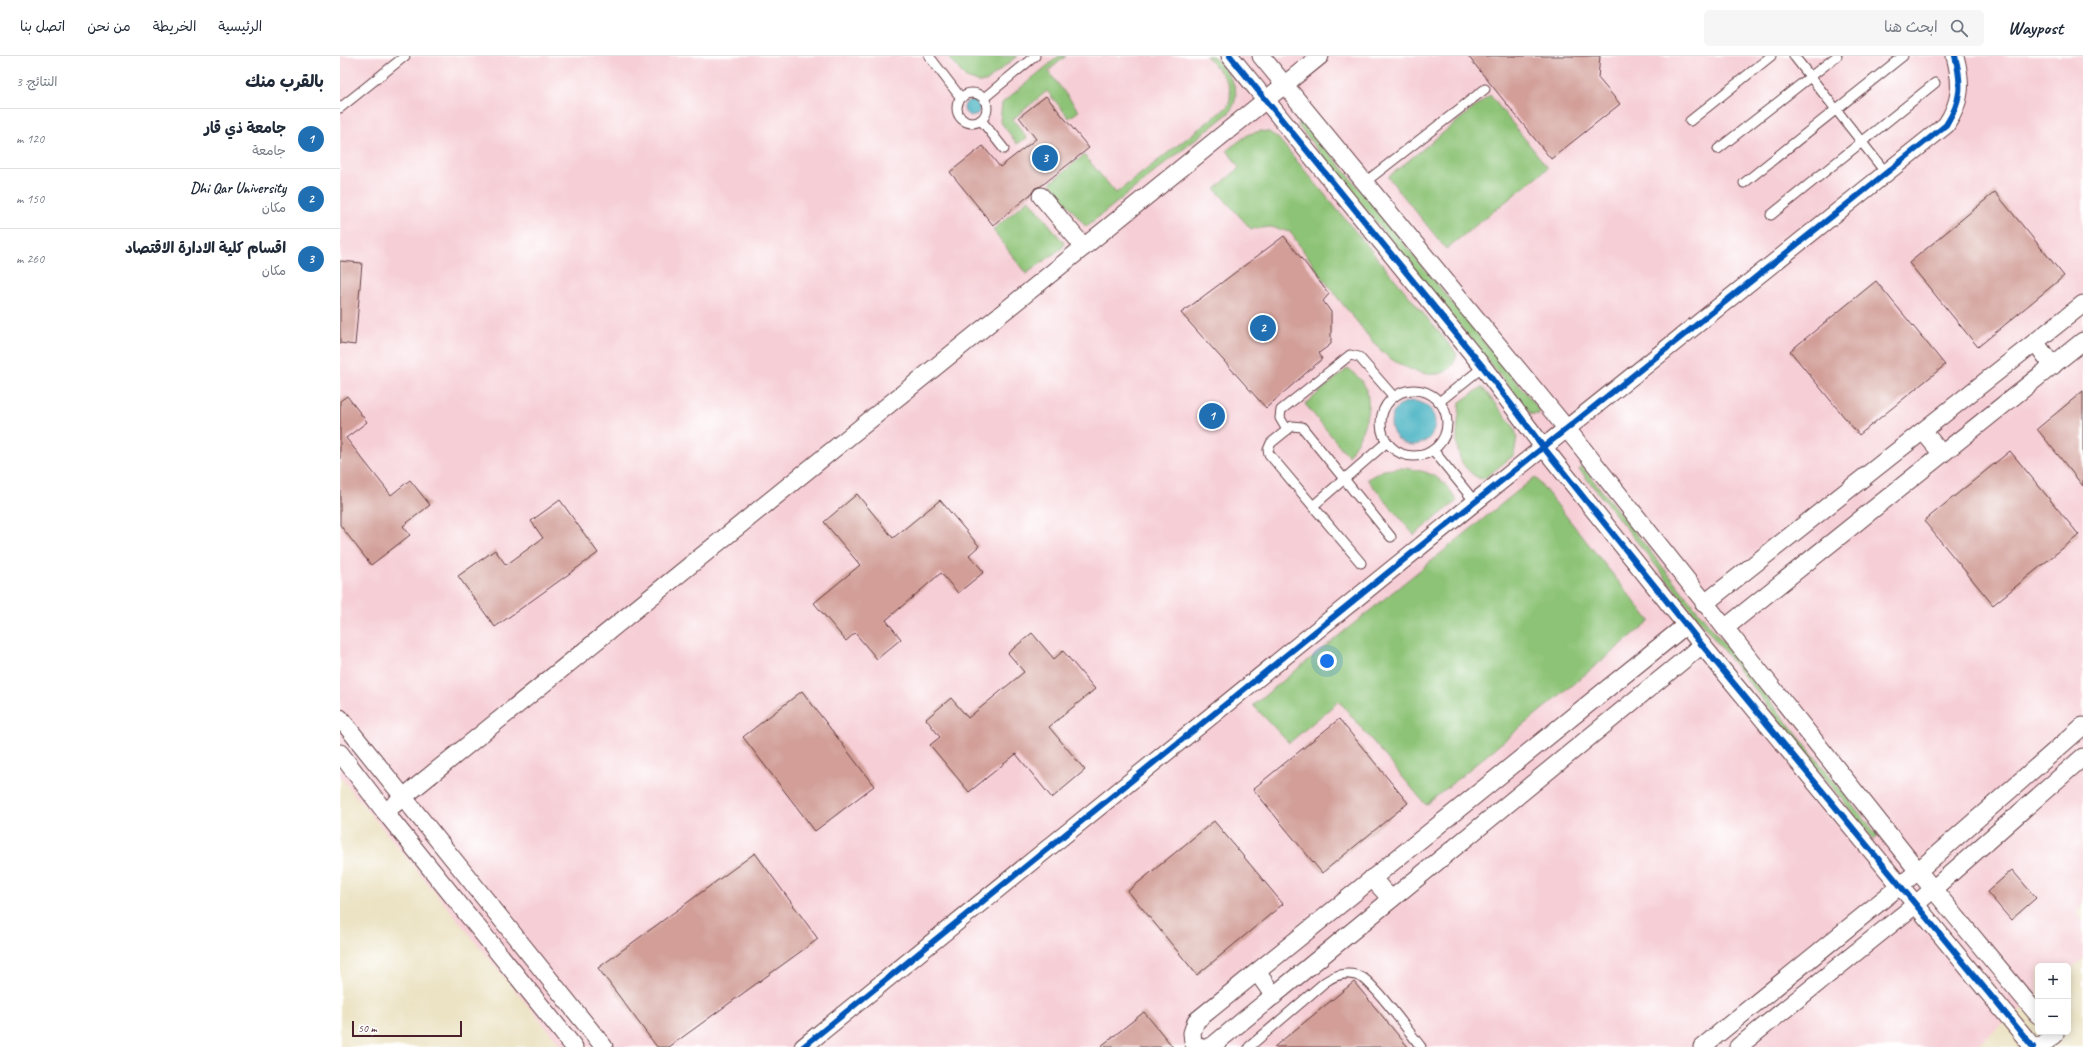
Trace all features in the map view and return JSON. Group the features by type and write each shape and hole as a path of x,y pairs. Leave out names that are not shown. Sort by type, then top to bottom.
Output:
{"street":[{"path":"1230,56 1483,367 1544,448 1686,625 1899,886 2033,1047"},
{"path":"1261,56 1567,429 1704,604 1725,628 1933,890 2035,1011"},
{"path":"385,812 1320,56"},
{"path":"803,1047 1476,502 1946,125 1955,112 1960,83 1955,56"},
{"path":"1041,196 1084,247"},
{"path":"1704,604 2083,304"},
{"path":"1725,628 2083,341"},
{"path":"2035,342 2053,366"},
{"path":"1923,431 1942,454"},
{"path":"1199,1047 1193,1042 1192,1032 1196,1021 1686,625"},
{"path":"1208,1047 1212,1046 1274,996 1702,644"},
{"path":"340,718 604,1047"},
{"path":"1702,1047 1918,871 2083,726"},
{"path":"340,753 385,812 574,1047"},
{"path":"1738,1047 1933,890 2083,757"},
{"path":"1479,792 1498,811"},
{"path":"1372,878 1392,899"},
{"path":"1257,972 1274,996"},
{"path":"2039,1047 2058,1038"}],"lane":[{"path":"340,108 405,56"},
{"path":"929,56 961,98"},
{"path":"984,98 1035,56"},
{"path":"1690,121 1771,56"},
{"path":"1794,56 1886,173"},
{"path":"1718,149 1837,56"},
{"path":"1744,183 1903,56"},
{"path":"1771,215 1935,83"},
{"path":"1364,183 1485,89"},
{"path":"968,93 976,94 984,98 987,106 986,114 981,120 974,123 967,122 961,118 957,112 957,104 961,98 968,93"},
{"path":"981,120 1004,149"},
{"path":"1287,430 1280,418 1281,410 1350,355 1359,358 1394,397"},
{"path":"1439,402 1483,367"},
{"path":"1406,391 1423,391 1432,395 1439,402 1445,412 1447,422 1445,433 1441,442 1433,450 1414,456 1403,454 1394,450 1382,433 1381,418 1387,404 1394,397 1406,391"},
{"path":"1361,563 1269,454 1269,446 1295,425 1302,427 1391,536"},
{"path":"1313,506 1387,442"},
{"path":"1433,450 1476,502"},
{"path":"1249,1047 1325,982 1332,978 1348,974 1356,975 1369,983 1421,1047"}],"shaded area":[{"path":"340,56 2083,56 2083,904 2076,914 2083,921 2083,959 2071,969 2071,963 2035,963 2035,998 1975,1047 562,1047 340,777"}],"green space":[{"path":"948,56 1017,56 986,82 978,82 966,78"},
{"path":"1059,56 1066,56 1048,71 1079,111 1069,118 1047,91 1013,119 1027,138 1017,144 1000,121 1002,103"},
{"path":"1206,56 1213,56 1233,82 1236,96 1230,112 1086,227 1050,183 1084,155 1116,193 1227,107 1230,100 1229,86 1221,73"},
{"path":"1490,95 1548,168 1446,249 1388,177"},
{"path":"1301,119 1539,409 1539,414 1531,414 1299,127 1298,120"},
{"path":"1261,131 1269,132 1278,138 1457,354 1453,365 1448,370 1437,374 1418,372 1404,367 1387,356 1372,341 1323,279 1290,232 1271,227 1251,229 1215,189 1239,168 1227,150 1249,134"},
{"path":"1029,199 1064,243 1062,248 1026,274 993,230"},
{"path":"1348,368 1360,379 1366,388 1368,409 1361,434 1348,456 1305,404"},
{"path":"1482,387 1514,427 1517,437 1514,455 1485,478 1480,479 1470,472 1463,464 1459,455 1457,435 1460,402"},
{"path":"1582,466 1878,836 1874,840 1579,469"},
{"path":"1401,468 1419,470 1434,476 1452,492 1457,501 1414,535 1367,479 1384,470"},
{"path":"1535,477 1650,621 1426,805 1339,701 1289,743 1253,705"}],"water":[{"path":"969,100 975,100 980,105 978,114 975,116 969,116 964,111 964,105"},
{"path":"1413,401 1425,405 1431,411 1435,423 1431,435 1425,441 1413,445 1401,441 1395,435 1391,423 1395,411 1401,405"}],"building":[{"path":"1468,56 1600,56 1598,78 1620,104 1551,159"},
{"path":"1046,96 1089,148 1041,186 1035,188 1031,194 993,225 950,172 983,146 1000,167 1036,139 1019,117"},
{"path":"1995,192 2064,276 1978,347 1909,263"},
{"path":"1284,236 1329,294 1323,301 1331,312 1331,344 1319,353 1322,359 1266,408 1181,313"},
{"path":"340,261 362,263 355,345 340,343"},
{"path":"1876,281 1945,365 1859,435 1790,351"},
{"path":"2083,391 2083,486 2037,429"},
{"path":"347,396 367,422 346,438 391,495 410,480 430,505 403,526 410,535 371,565 340,525 340,401"},
{"path":"2010,451 2079,535 1993,605 1924,521"},
{"path":"857,494 893,538 940,500 979,546 969,555 984,572 958,593 941,573 886,620 901,639 877,659 855,633 846,641 814,603 860,565 824,522"},
{"path":"560,500 598,553 495,627 458,576 495,550 506,565 543,538 531,521"},
{"path":"1032,633 1054,659 1063,651 1095,689 1049,727 1085,770 1052,798 1016,754 969,792 930,745 940,737 926,719 951,698 968,718 1024,672 1008,653"},
{"path":"802,691 874,786 815,831 743,737"},
{"path":"1339,719 1408,803 1322,873 1253,789"},
{"path":"1214,821 1283,904 1197,975 1128,891"},
{"path":"755,853 818,939 669,1047 657,1047 598,968"},
{"path":"2012,870 2036,898 2011,920 1987,892"},
{"path":"1354,982 1408,1047 1274,1047"},
{"path":"1144,1012 1173,1047 1100,1047"}],"cycle path":[{"path":"1230,56 1483,367 1544,448 1702,645 2033,1047"},
{"path":"803,1047 1475,502 1946,125 1958,100 1959,75 1955,56"}],"place":[{"name":"اقسام كلية الادارة الاقتصاد","path":"1045,158"},
{"name":"Dhi Qar University","path":"1263,328"},
{"name":"جامعة ذي قار","path":"1212,416"}]}
